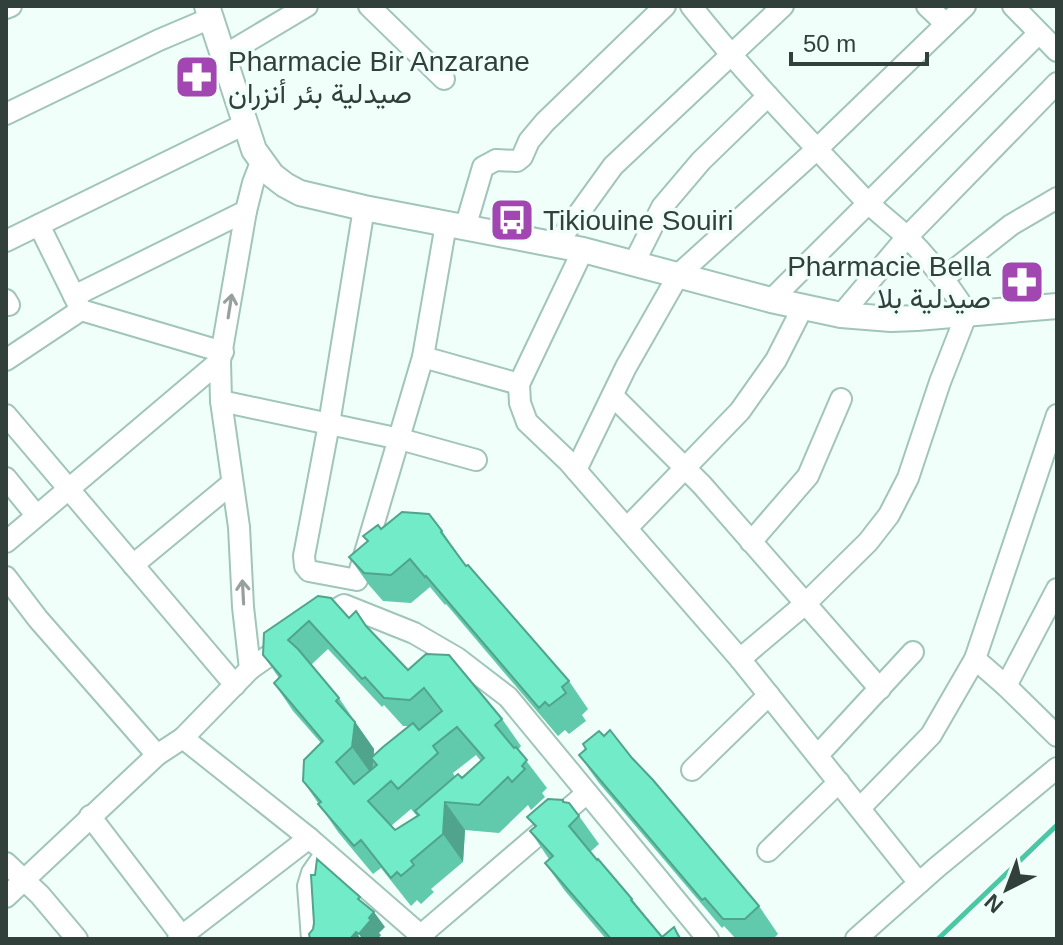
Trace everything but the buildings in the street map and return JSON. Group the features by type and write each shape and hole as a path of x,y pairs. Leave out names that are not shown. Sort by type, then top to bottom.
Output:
{"street":[{"path":"223,56 307,6"},
{"path":"369,6 444,79"},
{"path":"6,897 157,755 183,738 250,669 344,605 357,580 400,439 455,226 483,167 496,160 517,161 522,157 529,141 545,122 665,6"},
{"path":"691,6 731,57 868,203 907,237 944,278 967,313"},
{"path":"556,245 613,166 783,6"},
{"path":"927,6 946,24"},
{"path":"576,470 626,367 679,274 817,149 965,6"},
{"path":"1013,6 1057,51"},
{"path":"6,114 159,40 209,12 254,150 272,175 300,193 583,250 771,300 841,315 891,319 1057,306"},
{"path":"771,300 1039,33"},
{"path":"841,315 907,237 1057,83"},
{"path":"634,263 662,207 701,161 768,96"},
{"path":"6,241 245,124"},
{"path":"250,669 239,527 221,401 221,356 246,211 261,162"},
{"path":"944,278 1011,225 1057,198"},
{"path":"357,580 309,571 304,556 364,208"},
{"path":"6,360 78,303 246,211"},
{"path":"39,225 78,303 221,356"},
{"path":"583,250 519,384 520,403 527,422 576,470 740,659 919,883"},
{"path":"627,528 740,411 776,360 803,307"},
{"path":"740,659 805,604 868,542 889,515 908,478 967,313"},
{"path":"6,542 221,356"},
{"path":"423,357 519,384"},
{"path":"613,396 686,468 880,689"},
{"path":"751,542 808,476 841,399"},
{"path":"221,401 400,439 476,460"},
{"path":"6,415 235,685"},
{"path":"860,808 931,735 975,659 1057,415"},
{"path":"6,478 36,515"},
{"path":"133,565 231,484"},
{"path":"6,577 38,619 157,755"},
{"path":"1006,686 1057,589"},
{"path":"344,605 414,633 457,658 508,697 708,939"},
{"path":"818,755 913,652"},
{"path":"975,659 1057,736"},
{"path":"692,770 769,695"},
{"path":"183,738 309,838 423,937 587,793"},
{"path":"856,939 1057,768"},
{"path":"768,851 839,782"},
{"path":"90,816 182,938 309,838"},
{"path":"312,939 308,886 312,873 326,853"},
{"path":"6,863 40,895 77,939"}],"waterway":[{"path":"938,939 1057,825"}],"place":[{"name":"Pharmacie Bir Anzarane صيدلية بئر أنزران","path":"197,77"},
{"name":"Tikiouine Souiri","path":"512,220"},
{"name":"Pharmacie Bella صيدلية بلا","path":"1022,282"}]}
